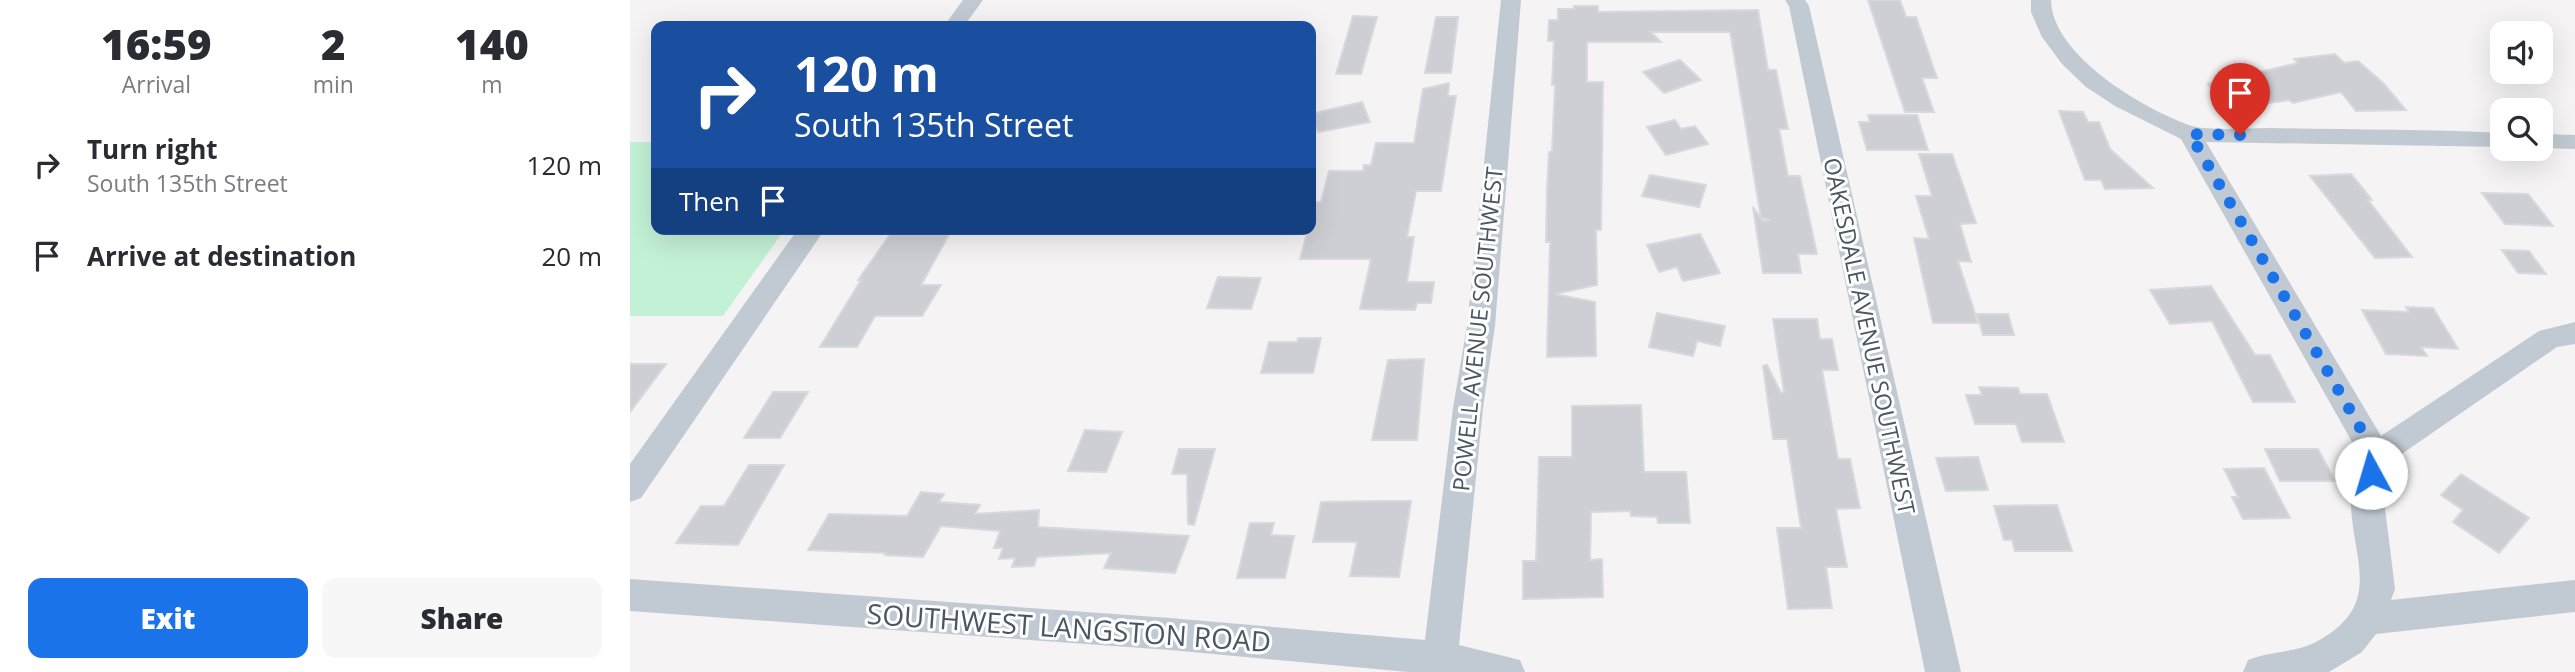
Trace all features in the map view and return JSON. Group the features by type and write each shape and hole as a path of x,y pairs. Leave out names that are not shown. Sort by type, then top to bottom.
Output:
{"street":[{"path":"957,21 972,0"},
{"name":"POWELL AVENUE SOUTHWEST","path":"1440,658 1468,408 1481,327 1511,0"},
{"name":"OAKESDALE AVENUE SOUTHWEST","path":"1795,0 1799,6 1943,672"},
{"path":"2041,0 2041,12 2053,37 2070,59 2094,82 2123,101 2190,134 2490,140"},
{"path":"2190,134 2376,455"},
{"path":"2553,141 2575,142"},
{"path":"630,489 808,235"},
{"path":"2261,672 2293,667 2324,657 2350,640 2367,619 2378,589 2367,492 2376,455 2549,338 2575,333"},
{"name":"SOUTHWEST LANGSTON ROAD","path":"630,595 1170,634 1440,658 1507,672"},
{"path":"2367,619 2575,596"}],"green space":[{"path":"630,142 651,142 651,235 781,235 723,316 630,316"}],"building":[{"path":"1868,0 1900,0 1906,17 1916,17 1937,78 1922,78 1934,112 1905,112"},
{"path":"1574,6 1598,6 1598,12 1758,10 1768,70 1776,70 1788,129 1779,129 1788,176 1800,176 1817,254 1798,254 1801,273 1763,273 1753,207 1763,221 1770,220 1761,218 1732,43 1734,42 1730,32 1651,32 1661,42 1587,42 1587,82 1603,82 1601,230 1596,230 1597,285 1555,294 1595,302 1596,356 1547,357 1550,242 1546,242 1547,191 1555,85 1552,85 1554,41 1548,41 1549,20 1558,20 1558,9 1574,9"},
{"path":"1353,16 1377,17 1361,74 1336,74"},
{"path":"1436,17 1458,17 1451,73 1425,73"},
{"path":"2335,54 2344,63 2358,61 2383,83 2406,110 2356,111 2341,92 2293,103 2289,100 2231,108 2208,84 2298,63 2294,59"},
{"path":"1680,60 1701,80 1664,93 1643,72"},
{"path":"1449,83 1448,96 1456,96 1441,191 1416,191 1407,237 1414,237 1407,282 1434,282 1431,303 1417,303 1415,310 1360,309 1371,259 1300,259 1306,235 1316,235 1316,202 1321,202 1329,171 1363,171 1364,165 1371,165 1376,143 1414,143 1423,89"},
{"path":"1362,102 1370,122 1318,132 1316,113"},
{"path":"2059,111 2083,112 2088,122 2099,122 2110,149 2153,188 2105,189 2101,180 2085,180"},
{"path":"1868,115 1917,115 1928,150 1867,150 1859,122 1870,122"},
{"path":"1675,120 1681,129 1695,126 1708,144 1666,155 1647,127"},
{"path":"1919,154 1952,154 1964,188 1976,223 1960,224 1971,262 1958,261 1978,323 1933,323 1914,238 1929,239 1916,196 1932,196"},
{"path":"2351,174 2412,257 2375,258 2310,176"},
{"path":"1650,175 1706,185 1699,207 1642,196"},
{"path":"2482,193 2528,194 2553,226 2505,224"},
{"path":"1700,234 1720,273 1683,281 1677,267 1659,272 1647,245"},
{"path":"890,235 949,235 921,285 941,285 922,316 875,316 857,347 820,347 861,280 858,280"},
{"path":"2502,250 2529,251 2546,274 2518,273"},
{"path":"1218,277 1261,278 1251,309 1207,308"},
{"path":"2211,286 2255,355 2270,355 2295,402 2253,402 2212,321 2170,324 2150,290"},
{"path":"2406,307 2433,308 2458,349 2421,347 2427,356 2386,354 2362,310 2409,312"},
{"path":"1657,313 1725,326 1720,346 1697,341 1693,356 1649,347"},
{"path":"1977,314 2008,314 2014,335 1983,335"},
{"path":"1773,319 1817,319 1820,339 1832,339 1838,370 1822,370 1838,459 1850,459 1860,508 1836,509 1847,567 1826,567 1832,608 1788,609 1777,528 1801,528 1787,439 1773,439 1763,366 1767,365 1781,393 1784,392"},
{"path":"1298,338 1321,338 1313,373 1261,373 1269,342 1297,342"},
{"path":"1424,359 1417,440 1372,440 1388,360"},
{"path":"630,364 666,364 630,412"},
{"path":"1979,387 2018,388 2020,394 2047,394 2064,442 2022,442 2016,424 1975,424 1966,395 1982,395"},
{"path":"773,392 808,392 780,438 744,438"},
{"path":"1641,405 1644,472 1686,472 1690,523 1658,523 1657,517 1631,516 1630,511 1591,512 1590,560 1602,559 1603,597 1523,599 1523,561 1536,561 1539,457 1572,457 1572,406"},
{"path":"1085,430 1122,432 1106,472 1068,471"},
{"path":"1179,449 1215,449 1194,525 1188,524 1187,474 1172,474"},
{"path":"2265,449 2318,449 2335,481 2280,481"},
{"path":"1978,457 1988,490 1946,491 1936,458"},
{"path":"749,465 784,465 738,545 676,543 701,506 724,506"},
{"path":"2264,468 2290,518 2243,519 2232,497 2238,497 2224,469"},
{"path":"2461,474 2529,518 2499,553 2453,522 2463,510 2441,495"},
{"path":"921,492 944,494 939,502 980,505 975,514 1039,510 1038,527 1189,536 1175,573 1104,568 1111,553 1037,557 1034,566 1012,567 1015,558 999,559 1003,548 994,548 1000,531 941,526 923,557 808,550 829,514 907,516"},
{"path":"1411,501 1399,577 1350,576 1357,542 1313,542 1321,502"},
{"path":"2057,505 2072,551 2015,551 2012,540 2004,540 1994,506"},
{"path":"1250,523 1274,523 1271,535 1294,536 1285,578 1237,578"}],"route":[{"path":"2240,135 2190,134 2376,455 2371,473"}]}
